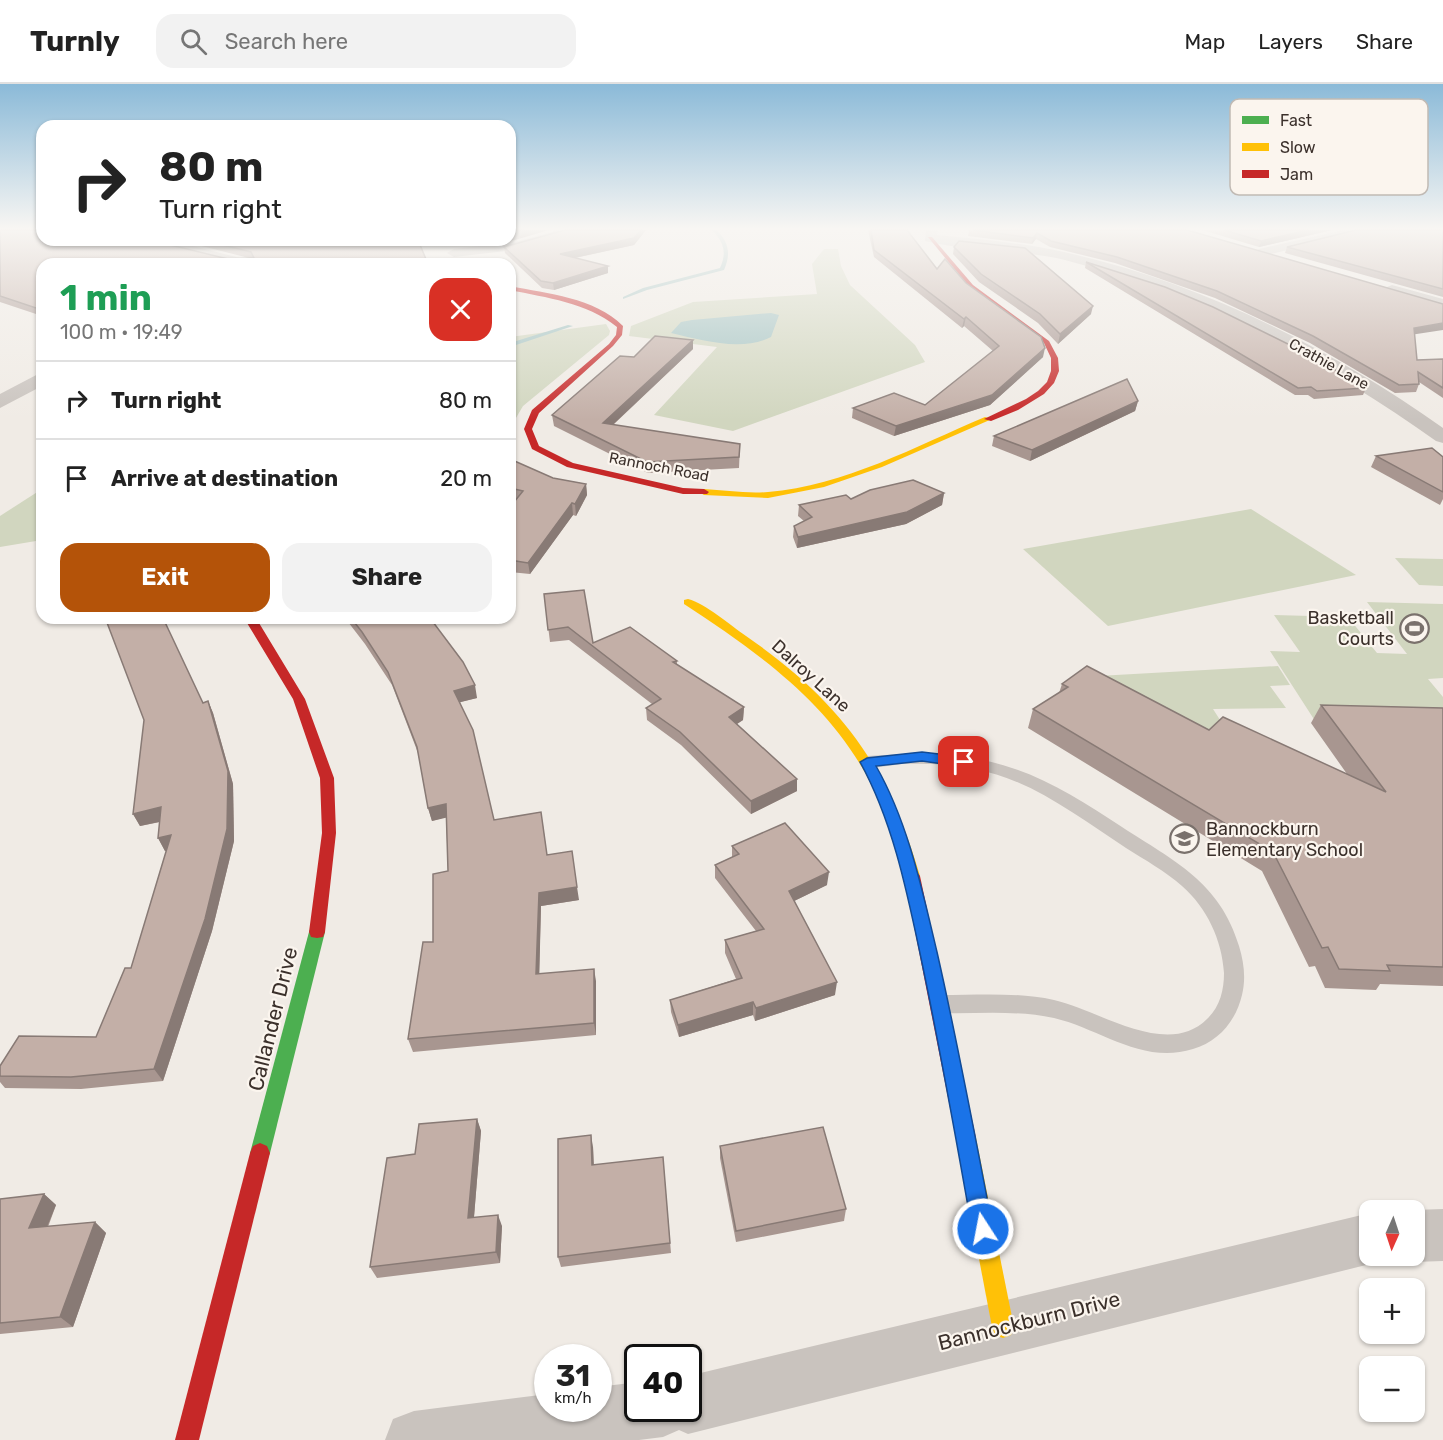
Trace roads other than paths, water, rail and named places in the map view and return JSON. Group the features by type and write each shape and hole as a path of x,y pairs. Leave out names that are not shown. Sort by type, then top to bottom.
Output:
{"street":[{"name":"Rannoch Road","path":"530,293 592,310 612,318 620,326 619,335 611,345 535,412 528,429 535,447 570,465 683,491 768,495 838,479 1023,405 1048,386 1057,373 1055,351 1047,342 981,293"},
{"name":"Crathie Lane","path":"1176,293 1223,311 1292,343 1373,388 1443,437"},
{"path":"1404,293 1443,304"},
{"path":"0,402 36,381"},
{"name":"Dalroy Lane","path":"688,602 728,628 803,688 845,731 877,780 911,873 940,1004 1003,1327"},
{"name":"Callander Drive","path":"187,1440 318,927 329,833 327,778 299,699 254,624"},
{"path":"1425,1236 1443,1235"},
{"name":"Bannockburn Drive","path":"702,1402 1359,1241"},
{"path":"414,1440 624,1413"}],"lane":[{"path":"867,762 907,757 938,758 988,766 1042,786 1189,882 1211,906 1221,924 1233,966 1234,985 1230,1004 1222,1018 1209,1032 1181,1042 1150,1043 1128,1038 1073,1014 1039,1006 940,1004"}],"water":[{"path":"771,313 779,315 771,337 747,344 721,343 671,333 681,322"}],"waterway":[{"path":"625,298 635,293"},
{"path":"516,343 570,326"}],"place":[{"name":"Basketball Courts","path":"1415,628"},
{"name":"Bannockburn Elementary School","path":"1185,839"}]}
